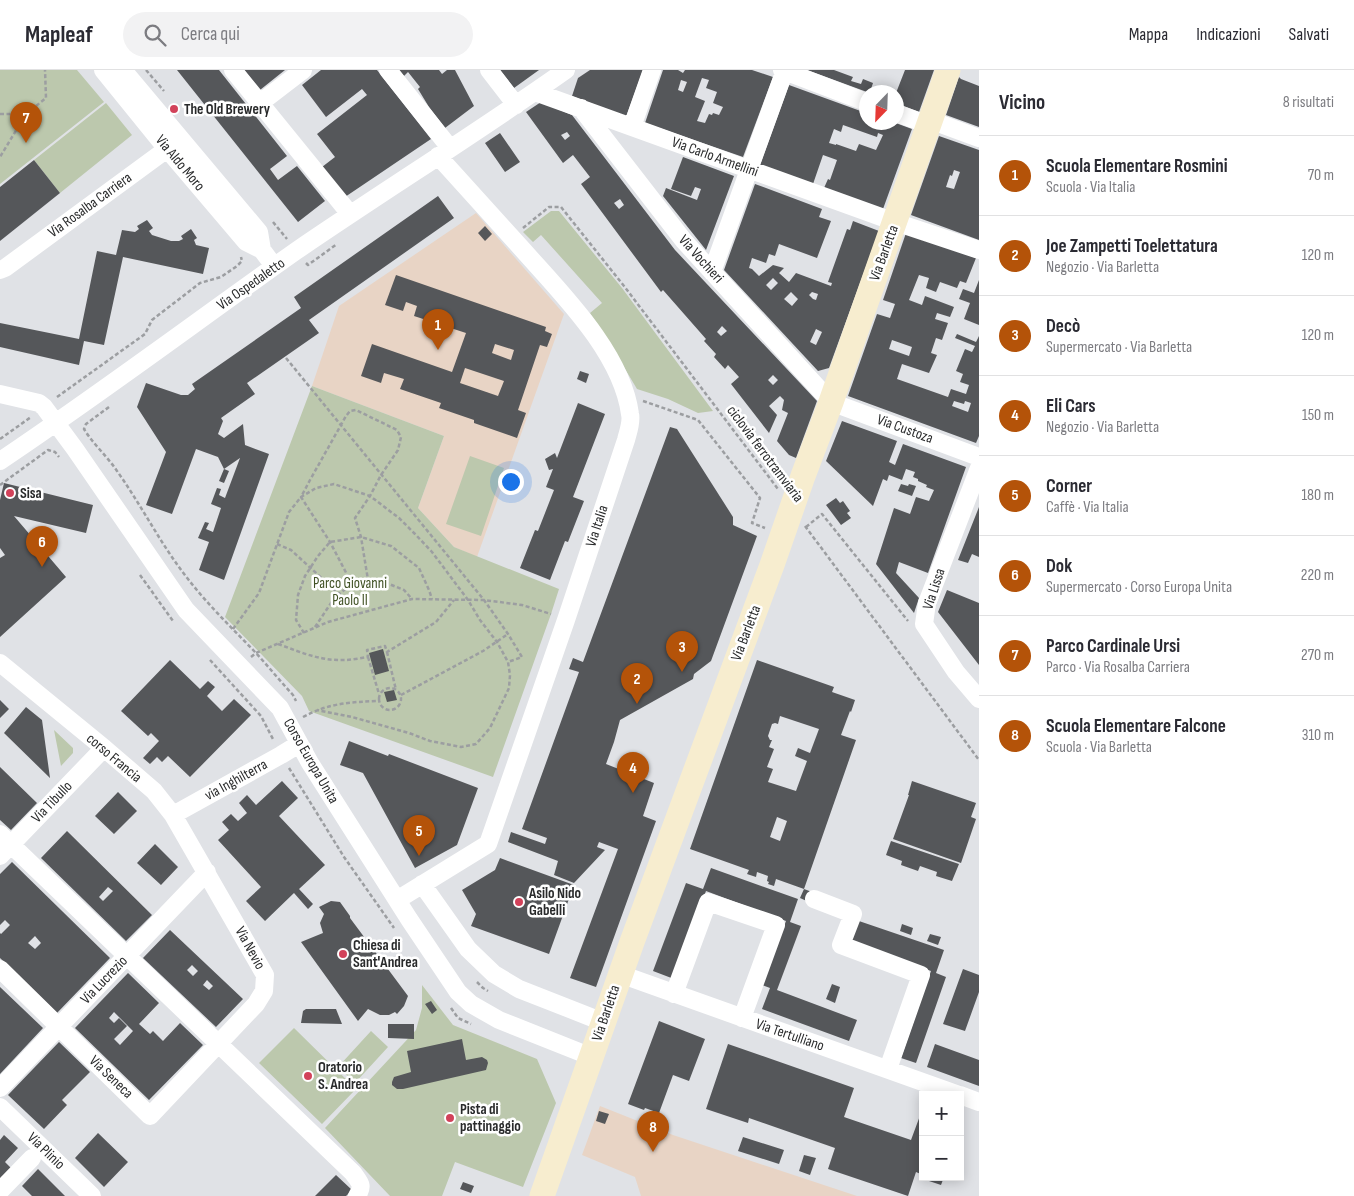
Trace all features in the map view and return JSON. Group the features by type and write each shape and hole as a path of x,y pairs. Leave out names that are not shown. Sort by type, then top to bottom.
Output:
{"main road":[{"name":"Via Barletta","path":"542,1196 620,974 792,523 802,476 831,402 948,70"}],"street":[{"name":"Via Aldo Moro","path":"103,70 259,232 262,250 274,266"},
{"name":"Via Aldo Moro","path":"123,70 173,143"},
{"path":"233,70 350,214"},
{"path":"260,103 303,70"},
{"name":"Via Italia","path":"388,70 444,152 576,309 603,346 620,378 631,416 626,440 566,620 488,844 397,900"},
{"path":"489,70 511,109"},
{"name":"Via Ospedaletto","path":"0,461 56,424 274,266 511,109 566,70"},
{"path":"632,127 652,70"},
{"path":"712,272 784,70 859,99"},
{"name":"Via Carlo Armellini","path":"535,92 895,222 979,250"},
{"name":"Via Vochieri","path":"581,108 684,241 831,402"},
{"path":"904,115 979,138"},
{"name":"Via Rosalba Carriera","path":"0,270 173,143"},
{"path":"0,394 39,403 44,407"},
{"name":"Via Custoza","path":"831,402 979,457"},
{"name":"Corso Europa Unita","path":"44,407 186,610 280,708 299,744 397,900 458,992 471,1004 500,1020 592,1057"},
{"name":"Via Lissa","path":"979,468 918,626 979,699"},
{"name":"corso Francia","path":"0,663 154,791 173,815 206,872"},
{"name":"via Inghilterra","path":"173,815 299,744"},
{"name":"Via Tibullo","path":"4,845 104,748"},
{"path":"4,845 128,956 354,1174 361,1184 361,1190 357,1196"},
{"name":"Via Lucrezio","path":"0,1088 128,956 206,872"},
{"name":"Via Nevio","path":"206,872 265,975 264,991 256,1004 218,1044"},
{"path":"422,884 468,948 494,974 519,989 603,1022"},
{"path":"814,899 853,914 842,945 921,975 888,1069"},
{"path":"674,994 708,902 776,925 742,1018"},
{"name":"Via Seneca","path":"0,969 150,1116 218,1044"},
{"name":"Via Tertulliano","path":"620,974 949,1091"},
{"name":"Via Tertulliano","path":"964,1096 979,1102"},
{"name":"Via Plinio","path":"3,1117 88,1195"},
{"path":"5,1191 32,1158"}],"path":[{"path":"0,157 26,114 46,98 45,70"},
{"path":"0,114 26,114"},
{"name":"ciclovia ferrotramviaria","path":"518,233 549,207 561,207 624,286 792,523 979,760"},
{"path":"0,439 145,334 152,320 200,283 221,277 237,266 242,261 238,251"},
{"path":"286,358 484,600 522,657 508,662"},
{"path":"627,398 648,402 698,420 760,498 752,522 792,523 822,514 918,626"},
{"path":"218,643 232,630 259,593 289,512 301,497 350,411 356,410 397,430 400,438 398,450 355,518 361,537 368,580"},
{"path":"301,497 316,488 334,484 370,496 399,518 426,546 468,600 497,642 508,662 510,675 508,688 490,728 476,744 461,747 430,741 352,717 317,710"},
{"path":"301,497 330,542 352,584"},
{"path":"304,633 296,620 298,595 305,576 330,542 361,537 391,546 418,568 432,599"},
{"path":"277,544 291,550 339,594"},
{"path":"314,628 335,597 352,584 368,580 384,582 404,590 412,599"},
{"path":"240,666 256,653 328,622 412,599 484,600 522,604 566,620"},
{"path":"387,652 403,644 436,622 454,600"},
{"path":"401,695 483,651 508,634"},
{"path":"277,644 320,659 346,661 368,657"},
{"path":"379,694 390,687 396,690 401,695 399,707 391,710 383,708 379,701 379,694 367,650 385,646 396,690"},
{"path":"290,725 317,710 334,705 379,701"}],"shaded area":[{"path":"476,213 564,314 477,557 454,547 418,508 444,436 312,386 339,306"},
{"path":"600,1106 673,1135 857,1196 641,1196 635,1177 582,1155"}],"green space":[{"path":"0,70 77,70 104,102 0,184"},
{"path":"106,103 132,135 60,193 34,160"},
{"path":"551,211 559,211 622,288 713,411 698,413 668,399 637,389 590,313 602,303 541,235 533,242 523,232"},
{"name":"Parco Giovanni Paolo II","path":"312,386 444,436 418,508 454,547 559,589 493,777 309,711 302,696 225,617"},
{"path":"470,456 504,468 481,536 446,524"},
{"path":"54,730 73,748 73,753 61,766"},
{"path":"422,985 453,1025 537,1059 556,1103 523,1187 455,1162 442,1196 390,1196 325,1128 416,1030 422,1008"},
{"name":"Oratorio S. Andrea","path":"294,1028 356,1089 322,1124 259,1063"},
{"path":"371,1031 388,1047 355,1083 338,1067"}],"building":[{"path":"177,70 219,70 287,156 270,169 278,180 297,166 325,201 298,222"},
{"path":"244,70 285,70 260,90"},
{"path":"321,70 377,70 431,139 345,197 322,167 335,157 317,134 367,95 362,89 326,117 302,85"},
{"path":"399,70 439,70 442,74 447,70 455,70 474,106 445,128 418,89 420,87 408,72 404,76"},
{"path":"500,70 539,70 514,88"},
{"path":"590,70 643,70 626,117 572,96 578,78"},
{"path":"663,70 678,70 683,73 685,70 752,70 773,77 743,157 645,123","holes":["702,78 709,80 706,88 717,92 713,103 723,107 719,115 709,114 705,123 697,121 705,101 695,97","681,80 687,82 683,92 678,90"]},
{"path":"807,70 834,70 853,77 851,81 861,84 863,79 873,83 872,85 859,85 859,89"},
{"path":"905,70 934,70 919,112 904,106 904,85 899,85"},
{"path":"959,77 979,86 979,127 946,115"},
{"path":"789,85 859,110 859,130 904,130 904,126 912,129 883,209 824,188 828,179 830,180 837,160 823,155 813,184 760,165","holes":["843,125 877,137 878,133 883,135 876,150 859,144 856,151 829,143 834,129 841,132"]},
{"path":"541,102 572,115 675,250 817,401 796,458 789,455 777,441 788,413 782,410 784,400 780,396 769,406 777,415 769,433 731,384 739,377 728,365 725,369 714,357 716,354 704,341 706,339 663,290 661,292 581,184 590,177 573,155 563,163 526,112","holes":["567,132 570,136 565,140 561,135","620,199 624,205 619,209 614,203","722,326 727,331 721,336 717,332","773,375 778,380 773,385 768,380"]},
{"path":"500,133 520,162 505,172 485,143"},
{"path":"939,136 979,150 979,240 911,215","holes":["954,170 960,172 954,189 946,187"]},
{"path":"683,157 734,176 706,250 663,196 666,188 697,200 701,189 695,187 691,196 671,189"},
{"path":"34,160 60,193 0,241 0,187"},
{"path":"755,184 822,209 819,217 831,221 817,258 779,244 775,256 769,254 766,263 752,258 749,268 759,276 773,265 784,268 779,273 789,282 796,273 831,286 832,283 828,282 847,229 850,230 853,221 879,231 829,368 818,371 724,270","holes":["773,278 778,283 771,290 766,285","791,292 798,299 792,306 784,299","812,292 818,294 816,300 809,295","816,329 822,332 816,345 810,342"]},
{"path":"438,196 454,218 309,320 319,333 247,383 255,394 221,418 223,421 218,434 224,438 243,424 245,445 269,454 224,580 199,570 209,542 198,538 205,522 209,523 206,529 213,532 221,508 211,504 217,488 221,489 219,495 225,498 240,458 224,469 218,457 196,449 172,514 146,505 166,452 137,407 146,383 181,395 188,395 195,389 192,384 301,308 294,297"},
{"path":"147,220 153,228 149,231 152,235 171,241 183,239 181,236 191,229 197,238 194,240 196,245 209,248 203,274 123,257 104,345 84,341 79,365 0,347 0,323 79,339 97,251 116,255 122,230 135,232 139,229 137,226"},
{"path":"485,226 492,234 485,241 478,233"},
{"path":"906,233 976,258 966,283 960,281 957,288 940,282 936,292 926,288 929,278 919,275 909,300 922,305 925,296 954,307 950,317 937,313 935,319 948,323 942,340 936,338 931,353 937,355 929,373 902,364 897,379 948,397 951,389 966,394 969,385 960,382 963,374 956,371 965,349 972,352 975,346 955,338 957,334 976,342 979,336 979,436 976,443 848,396 877,314 890,318 895,304 883,300","holes":["892,340 912,347 909,356 889,349","954,401 964,404 965,401 971,403 968,412 952,406"]},
{"path":"396,275 546,327 545,331 552,334 547,347 540,345 518,410 526,413 517,438 439,408 441,403 400,389 404,379 384,373 381,383 361,376 372,344 452,372 466,333 414,316 417,306 406,302 403,311 385,305","holes":["495,344 514,350 511,360 492,353","465,368 504,381 498,396 460,383"]},
{"path":"979,280 979,325 964,319 970,303 959,299 963,289 974,293"},
{"path":"580,371 589,374 586,383 577,379"},
{"path":"578,403 605,414 573,497 584,501 568,542 565,541 550,580 520,568 535,530 538,531 554,490 546,487 553,469 549,470 545,459 555,453 557,458"},
{"path":"842,421 897,441 889,462 895,465 903,444 966,467 928,573 899,562 896,573 919,598 914,613 876,564 894,508 910,514 916,497 929,501 934,490 926,487 927,485 913,477 915,472 906,469 902,480 889,475 887,481 883,479 873,506 826,461"},
{"path":"670,427 677,429 733,517 733,525 757,536 711,661 694,674 693,679 620,720 606,764 654,783 643,816 656,821 596,987 570,978 618,849 599,842 597,847 605,850 574,883 554,875 558,861 508,842 511,832 545,844 547,838 522,829 579,672 569,669 573,658 583,662"},
{"path":"224,469 229,471 224,483 219,481"},
{"path":"4,483 93,505 86,533 14,516 66,577 0,637 0,558 5,555 0,548 0,500"},
{"path":"901,484 916,486 912,496 898,491"},
{"path":"836,498 840,503 843,501 850,511 847,513 851,518 841,525 826,505"},
{"path":"979,507 979,557 972,554 968,563 958,560"},
{"path":"947,590 979,603 979,665 938,612"},
{"path":"383,649 389,671 375,675 369,653"},
{"path":"170,660 200,689 208,681 215,687 207,696 222,711 234,699 251,715 190,777 168,756 162,762 157,757 150,764 143,758 159,741 151,733 148,736 121,711"},
{"path":"757,660 834,687 832,692 855,700 841,735 856,740 804,889 776,879 774,886 768,884 768,876 757,872 756,877 747,874 749,870 690,849","holes":["780,716 819,729 810,753 798,748 795,756 807,761 796,791 768,782 773,769 767,767 774,749 769,747 772,740 768,736 772,724 778,724","777,817 787,821 780,841 770,837"]},
{"path":"394,690 397,700 387,702 384,692"},
{"path":"0,700 9,709 0,718"},
{"path":"26,707 42,720 50,778 4,733"},
{"path":"349,741 478,788 457,845 415,868 363,773 340,765"},
{"path":"0,767 37,803 11,830 0,820"},
{"path":"282,781 298,798 279,816 325,865 299,889 313,904 308,909 294,893 265,921 246,901 261,887 218,840 229,830 222,822 231,814 238,821 247,813 239,803 247,795 256,805"},
{"path":"912,781 976,803 971,817 976,819 961,863 893,839 909,795"},
{"path":"118,792 137,811 114,834 95,816"},
{"path":"67,831 152,915 126,941 41,858","holes":["108,887 113,891 103,901 99,897"]},
{"path":"891,841 959,864 952,881 936,876 937,872 920,866 918,871 901,865 902,861 886,855"},
{"path":"155,844 178,867 161,885 137,863"},
{"name":"Asilo Nido Gabelli","path":"500,858 574,885 549,954 471,926 476,914 462,890 495,870"},
{"path":"12,862 110,958 57,1013 0,958 0,933 10,925 5,920 0,925 0,874","holes":["35,936 41,943 35,949 28,943"]},
{"path":"711,868 798,899 790,922 801,926 777,990 857,1020 849,1041 762,1009 770,988 762,985 786,921 706,891 674,979 653,971 686,883 703,889"},
{"path":"804,889 812,892 809,902 800,898"},
{"name":"Chiesa di Sant'Andrea","path":"331,901 340,902 408,996 404,1006 397,1014 395,1012 389,1015 380,1015 368,1009 358,1021 301,942 323,933 320,923 324,914 319,907"},
{"path":"856,920 944,950 936,973 946,977 916,1063 901,1058 931,971 848,942"},
{"path":"902,924 913,928 911,935 900,931"},
{"path":"170,930 243,999 216,1027 143,958","holes":["192,965 198,971 193,976 187,970","207,980 213,986 209,990 203,985"]},
{"path":"930,934 941,937 938,945 927,941"},
{"path":"963,969 979,975 979,992 965,1031 943,1024"},
{"path":"128,973 159,1003 139,1024 150,1034 153,1031 163,1041 180,1023 203,1045 149,1100 75,1028","holes":["114,1012 133,1031 120,1045 114,1039 127,1026 119,1018 114,1023 109,1018"]},
{"path":"832,984 840,987 835,1003 826,999"},
{"path":"0,987 43,1028 0,1074"},
{"path":"431,1001 437,1010 432,1014 425,1004"},
{"path":"306,1009 336,1009 342,1024 301,1023 303,1011"},
{"path":"659,1021 705,1039 689,1081 673,1075 659,1113 628,1104"},
{"path":"388,1024 414,1024 414,1039 388,1038"},
{"path":"462,1039 466,1060 482,1057 488,1063 486,1070 403,1089 397,1089 392,1085 394,1077 411,1072 407,1051"},
{"path":"59,1042 90,1072 62,1100 67,1105 44,1129 8,1095"},
{"path":"728,1044 854,1088 844,1117 911,1140 919,1118 919,1173 916,1172 908,1196 828,1169 835,1148 749,1118 748,1123 706,1109"},
{"path":"935,1044 979,1060 979,1086 927,1067"},
{"path":"599,1111 609,1114 605,1124 596,1121"},
{"path":"98,1133 128,1162 104,1187 75,1158"},
{"path":"4,1135 18,1148 5,1162 12,1169 0,1183 0,1140"},
{"path":"743,1137 784,1150 779,1164 738,1151"},
{"path":"804,1155 816,1158 810,1175 799,1171"},
{"path":"38,1169 65,1196 32,1196 22,1186"},
{"path":"336,1175 352,1190 346,1196 315,1196"},
{"path":"929,1181 942,1181 941,1185"},
{"path":"463,1182 474,1186 471,1193 460,1189"}],"place":[{"name":"The Old Brewery","path":"174,109"},
{"name":"Parco Cardinale Ursi","path":"26,143"},
{"name":"Scuola Elementare Rosmini","path":"438,350"},
{"name":"Sisa","path":"10,493"},
{"name":"Dok","path":"42,567"},
{"name":"Decò","path":"682,672"},
{"name":"Joe Zampetti Toelettatura","path":"637,704"},
{"name":"Eli Cars","path":"633,793"},
{"name":"Corner","path":"419,856"},
{"name":"Asilo Nido Gabelli","path":"519,902"},
{"name":"Chiesa di Sant'Andrea","path":"343,954"},
{"name":"Oratorio S. Andrea","path":"308,1076"},
{"name":"Pista di pattinaggio","path":"450,1118"},
{"name":"Scuola Elementare Falcone","path":"653,1152"}]}
